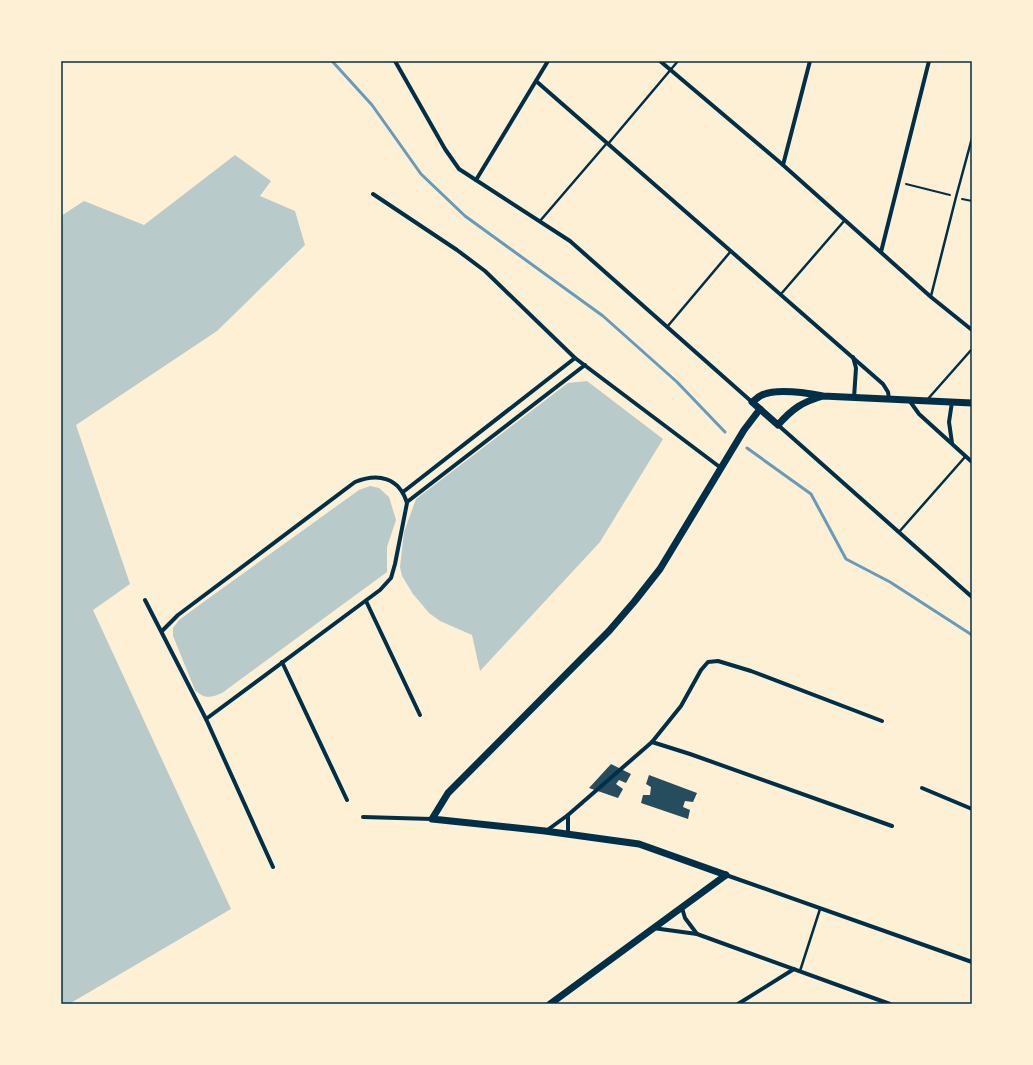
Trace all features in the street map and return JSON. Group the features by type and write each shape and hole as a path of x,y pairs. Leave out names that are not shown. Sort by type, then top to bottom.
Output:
{"main road":[{"path":"823,396 802,403 793,409 778,425 752,402 760,396 772,392 854,398 972,403"},
{"path":"726,875 639,844 545,831 432,820 448,793 609,631 634,602 660,569 744,430 760,409"},
{"path":"550,1004 726,875"}],"street":[{"path":"395,61 445,149 458,168 488,189 570,241 752,402"},
{"path":"476,180 548,61"},
{"path":"660,61 783,166 931,297 972,330"},
{"path":"783,166 810,61"},
{"path":"881,252 929,61"},
{"path":"536,81 883,384 888,392 889,399"},
{"path":"373,194 457,250 485,271 575,358 721,468"},
{"path":"853,357 856,368 854,398"},
{"path":"404,494 575,358"},
{"path":"407,502 585,365"},
{"path":"909,400 919,414 972,462"},
{"path":"952,402 949,422 952,444"},
{"path":"778,425 972,597"},
{"path":"162,631 178,615 354,482 365,478 374,477 392,482 404,494 407,502 391,578 380,590 366,601 206,719"},
{"path":"145,600 206,719 273,867"},
{"path":"366,601 420,715"},
{"path":"545,831 568,815 652,742 681,706 701,670 708,662 718,661 751,671 882,721"},
{"path":"282,662 347,800"},
{"path":"652,742 690,754 892,826"},
{"path":"922,788 972,809"},
{"path":"568,815 568,834"},
{"path":"363,817 432,820"},
{"path":"726,875 972,962"},
{"path":"682,908 685,918 697,934"},
{"path":"653,928 697,934 890,1004"},
{"path":"738,1004 794,969"}],"lane":[{"path":"540,221 678,61"},
{"path":"931,297 972,138"},
{"path":"781,294 845,220"},
{"path":"667,327 731,251"},
{"path":"926,401 972,349"},
{"path":"899,532 966,456"},
{"path":"800,971 820,909"}],"path":[{"path":"899,182 972,201"}],"shaded area":[{"path":"235,155 271,181 260,196 295,211 305,245 217,331 76,425 130,584 93,610 231,909 69,1004 61,1004 61,216 84,201 144,225"},
{"path":"587,381 663,439 600,542 480,671 472,635 440,621 429,613 413,594 402,576 400,567 404,532 416,499 568,383"},
{"path":"370,486 379,488 389,497 396,520 387,547 387,572 222,693 208,697 198,693 195,690 173,636 173,628 179,620 359,490"}],"building":[{"path":"611,764 631,774 626,783 619,780 616,784 623,789 618,798 589,788"},
{"path":"649,775 697,793 693,802 685,801 683,807 690,810 688,819 641,803 643,795 650,795 651,787 646,784"}],"waterway":[{"path":"332,61 372,105 421,174 465,216 603,316 677,382 725,432"},
{"path":"747,448 811,494 846,559 890,582 972,635"}]}
